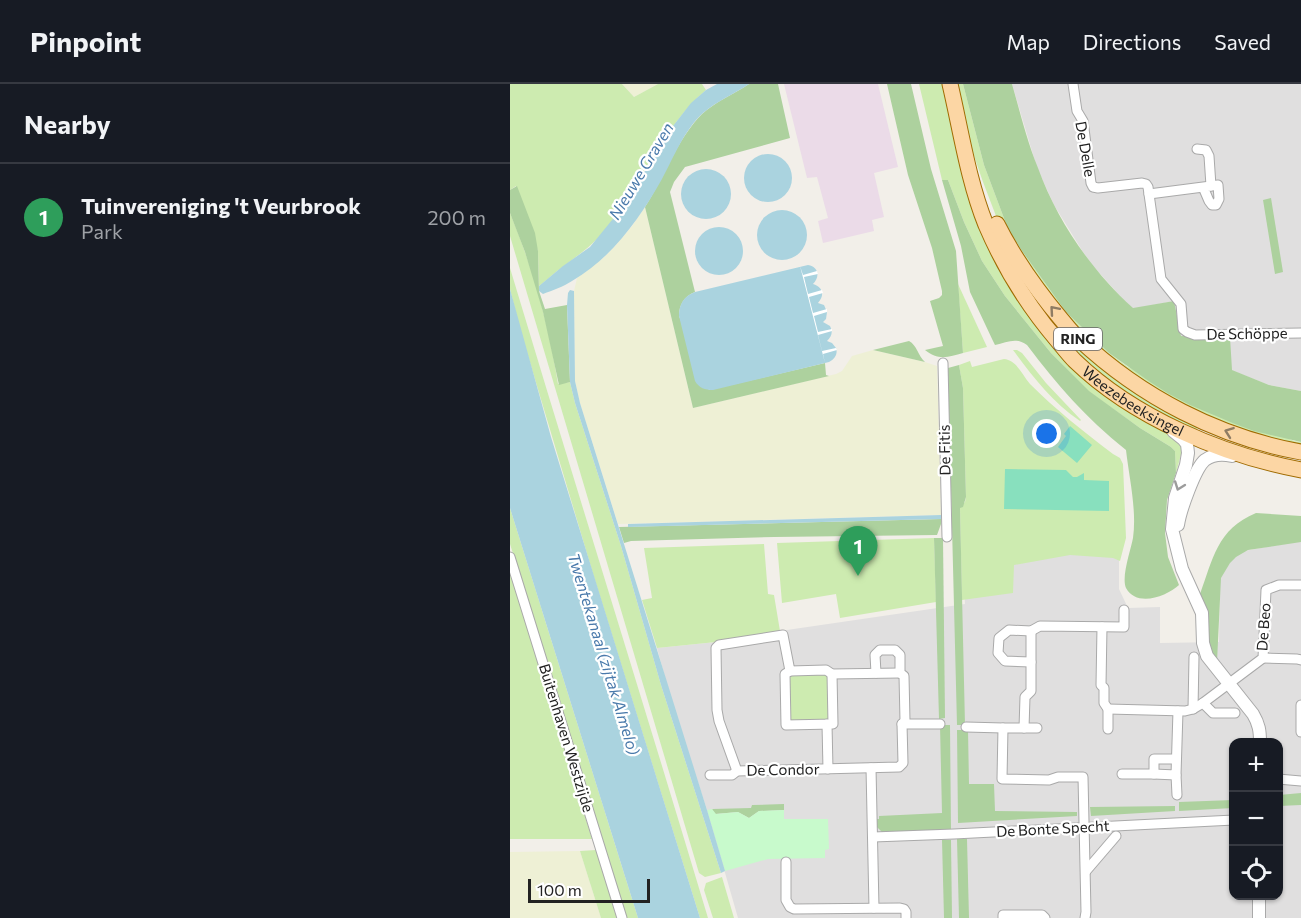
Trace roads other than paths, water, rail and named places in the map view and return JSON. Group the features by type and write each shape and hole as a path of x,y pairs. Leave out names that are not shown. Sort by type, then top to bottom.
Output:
{"main road":[{"name":"Weezebeeksingel","path":"950,84 964,153 986,224 1007,269 1026,300 1074,360 1125,401 1159,421 1257,460 1301,470"},
{"name":"Weezebeeksingel","path":"962,135 994,218 1009,248 1040,295 1078,338 1118,372 1173,408 1245,438 1301,452"}],"street":[{"name":"De Delle","path":"1073,84 1077,111 1083,122 1090,183 1093,187 1098,188 1142,183 1148,187 1149,194"},
{"path":"1149,194 1207,186 1209,156 1206,150 1197,149"},
{"name":"De Schöppe","path":"1149,194 1161,279 1181,304 1183,329 1195,335 1301,333"},
{"name":"De Fitis","path":"944,363 947,537"},
{"path":"1159,421 1183,439 1188,453 1174,498 1172,529 1182,569 1202,613 1203,644 1207,656 1258,722 1260,738"},
{"path":"1178,553 1180,514 1198,468 1203,461 1226,454 1257,460"},
{"name":"Buitenhaven Westzijde","path":"510,557 622,918"},
{"name":"De Beo","path":"1193,709 1263,658 1266,590 1279,585 1301,585"},
{"path":"1031,662 1005,661 998,653 999,638 1009,630 1031,631 1040,626 1124,627 1124,610"},
{"path":"1102,627 1101,685 1104,688 1104,703 1108,709 1107,729"},
{"path":"1024,728 1025,697 1031,691 1031,631"},
{"name":"De Condor","path":"737,771 717,710 716,648 719,645 783,635 790,671 785,674 786,725 833,724 832,674"},
{"path":"876,673 875,655 880,650 895,650 900,655 900,673"},
{"path":"1108,709 1178,711 1193,709 1194,657"},
{"path":"1263,658 1301,660"},
{"path":"790,671 826,670 832,674 900,673 904,676 903,774"},
{"path":"1203,703 1213,713 1235,713"},
{"path":"1301,705 1301,732"},
{"path":"1177,795 1178,711"},
{"name":"De Condor","path":"827,724 828,769"},
{"path":"902,724 940,724"},
{"path":"966,727 1037,728"},
{"path":"1003,728 999,782 1083,777 1085,918"},
{"path":"1154,774 1154,759 1176,759"},
{"name":"De Condor","path":"710,775 732,775 737,771 899,767 903,763"},
{"path":"871,768 874,908"},
{"path":"1122,774 1176,775"},
{"path":"1283,779 1301,781"},
{"name":"De Bonte Specht","path":"873,837 1229,820"},
{"path":"1086,871 1116,837"},
{"path":"786,862 786,900 794,913 874,908 904,909 906,918"},
{"path":"1259,900 1259,918"},
{"path":"1003,918 1003,915 1042,915 1045,918"}],"water":[{"path":"717,84 749,84 714,105 696,120 644,208 624,236 600,261 569,283 543,294 539,291 539,286 590,247 621,209 673,126 691,103"},
{"path":"763,154 773,154 788,164 792,178 791,187 782,198 773,202 763,202 748,192 744,183 744,173 754,158"},
{"path":"701,169 711,169 724,176 731,189 731,199 724,212 711,219 701,219 692,215 685,208 681,199 681,189 685,180 692,173"},
{"path":"782,210 796,214 803,221 807,235 803,249 796,256 782,260 768,256 761,249 757,235 761,221 768,214"},
{"path":"719,227 736,234 743,251 736,268 719,275 702,268 695,251 702,234"},
{"path":"808,265 812,266 817,273 813,284 822,292 818,303 824,305 827,312 823,322 831,328 832,334 827,341 836,348 834,358 829,362 713,390 698,385 695,381 679,316 681,304 685,298 695,292"},
{"name":"Twentekanaal (zijtak Almelo)","path":"510,289 551,437 700,918 638,918 510,508"},
{"path":"570,290 574,291 575,381 580,403 707,810 725,871 721,873 575,403 570,382 567,305"},
{"path":"941,515 941,519 628,527 628,524"}],"place":[{"name":"Tuinvereniging 't Veurbrook","path":"858,576"}],"water label":[{"name":"Nieuwe Graven","path":"641,171"}]}
